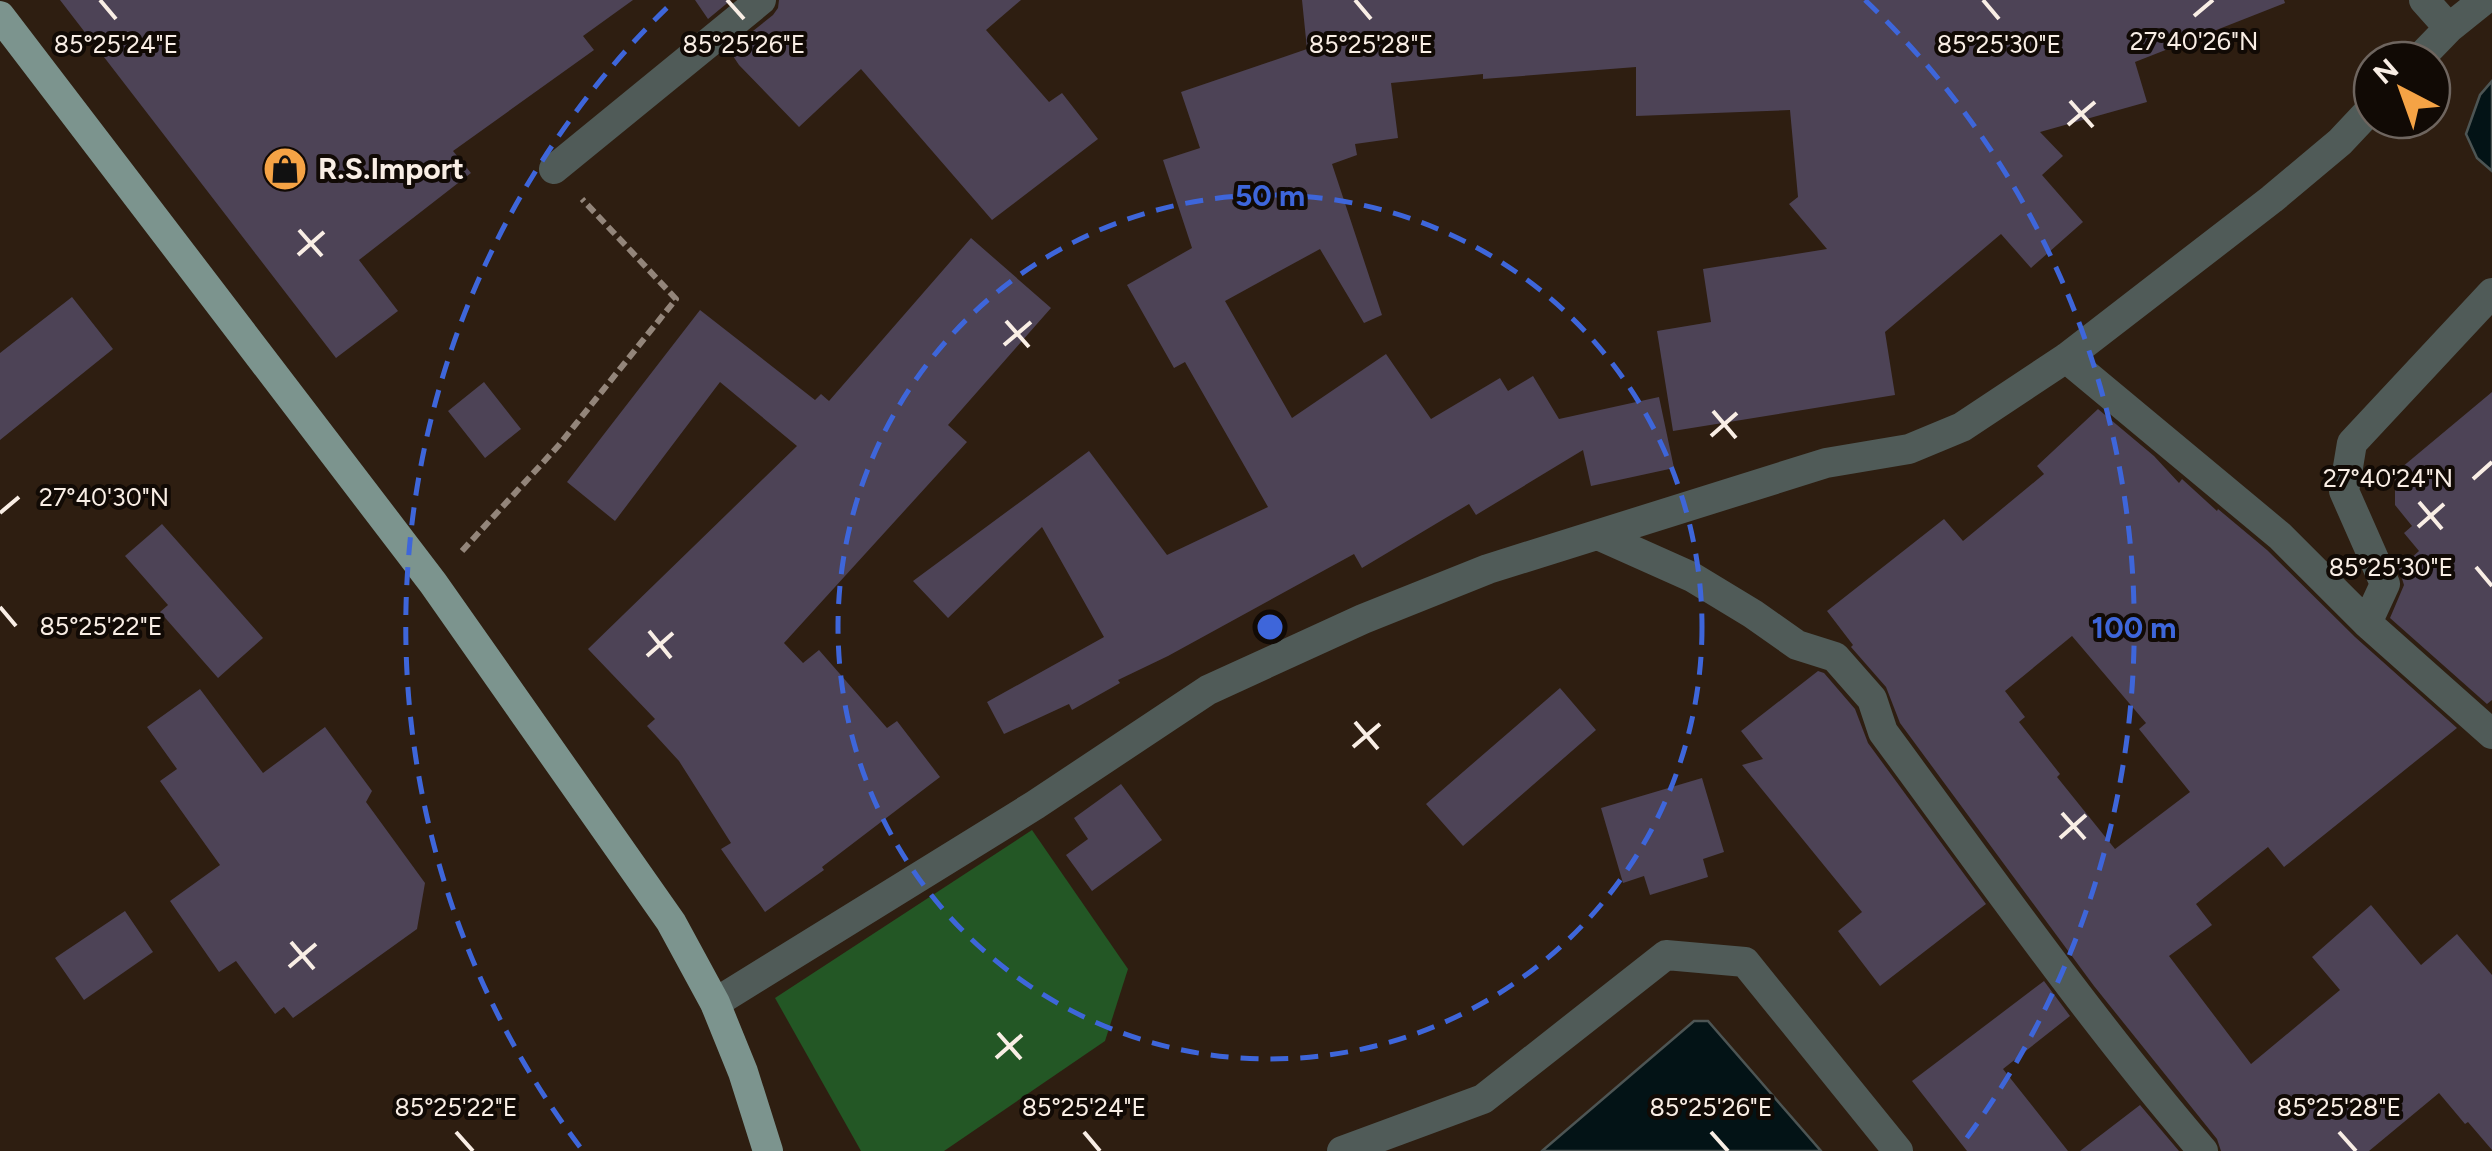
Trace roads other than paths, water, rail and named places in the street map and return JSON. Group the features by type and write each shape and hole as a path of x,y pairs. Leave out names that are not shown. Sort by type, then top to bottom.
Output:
{"main road":[{"path":"0,16 433,582 672,922 715,1004 743,1072 768,1151"}],"street":[{"path":"554,169 761,0"},
{"path":"2424,0 2449,28"},
{"path":"2437,40 2484,0"},
{"path":"715,1004 1035,805 1208,690 1363,619 1488,569 1826,463 1910,449 1962,427 2066,358 2272,199 2352,129"},
{"path":"2367,623 2385,584 2344,491 2352,442 2492,292"},
{"path":"2066,358 2280,536 2367,623 2492,734"},
{"path":"1598,535 1692,577 1797,646 1835,657 1872,700 1882,732 1999,890 2164,1106 2203,1151"},
{"path":"1342,1151 1483,1099 1666,955 1745,962 1898,1151"}],"place":[{"name":"R.S.Import","path":"285,169"}]}
